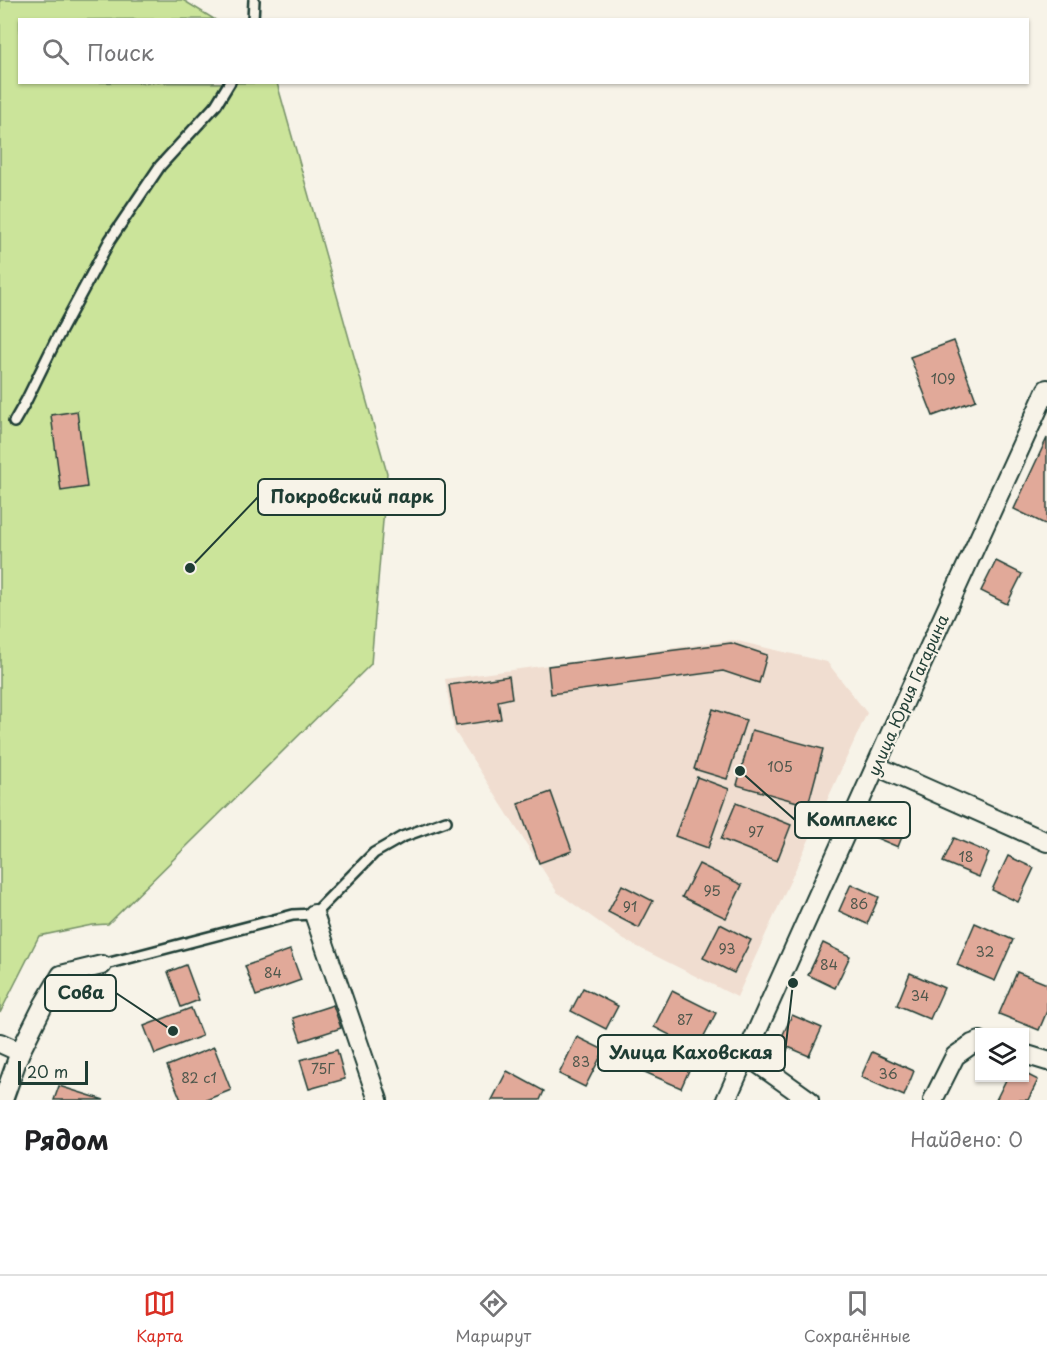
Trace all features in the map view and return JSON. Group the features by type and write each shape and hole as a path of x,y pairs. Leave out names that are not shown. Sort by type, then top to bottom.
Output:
{"street":[{"name":"улица Юрия Гагарина","path":"726,1100 1047,389"},
{"path":"876,766 1047,842"},
{"path":"314,914 378,1100"},
{"path":"3,1100 20,1052 61,975 102,965"},
{"path":"0,1043 20,1052"},
{"path":"933,1100 955,1056 975,1043"},
{"path":"746,1055 809,1100"},
{"path":"1029,1056 1047,1061"}],"lane":[{"path":"253,18 254,0"},
{"path":"14,422 110,240 160,166 216,105 229,84"},
{"path":"102,965 292,915 314,914 374,853 402,837 446,820"}],"shaded area":[{"path":"733,640 827,662 867,713 737,997 624,940 557,892 454,730 445,679"}],"green space":[{"path":"0,0 183,0 212,18 18,18 18,84 277,84 387,473 371,664 108,924 39,936 0,1013"}],"building":[{"path":"954,341 976,400 933,416 910,357"},
{"path":"77,411 87,487 61,491 51,415"},
{"path":"1047,438 1047,525 1014,509"},
{"path":"996,561 1022,574 1007,604 981,591"},
{"path":"731,643 767,655 759,683 723,671 551,694 548,666"},
{"path":"509,676 512,698 498,701 501,719 456,726 449,685"},
{"path":"713,709 746,720 727,779 694,769"},
{"path":"752,730 823,749 808,805 737,785"},
{"path":"697,777 729,789 708,848 675,836"},
{"path":"551,792 572,851 539,863 518,804"},
{"path":"736,803 791,825 777,861 721,839"},
{"path":"882,814 907,824 898,847 872,836"},
{"path":"954,838 989,853 979,877 943,862"},
{"path":"1008,856 1034,868 1018,902 992,890"},
{"path":"699,864 742,885 726,918 682,897"},
{"path":"851,884 879,897 867,924 839,911"},
{"path":"622,885 653,901 639,928 608,912"},
{"path":"975,923 1013,940 995,981 957,965"},
{"path":"720,924 751,940 734,973 703,958"},
{"path":"823,943 850,956 835,988 808,975"},
{"path":"290,950 301,980 256,996 245,966"},
{"path":"186,965 199,1000 181,1007 168,972"},
{"path":"1017,972 1047,984 1047,1011 1039,1030 999,1014"},
{"path":"910,973 944,988 930,1019 897,1005"},
{"path":"583,988 618,1006 606,1029 571,1011"},
{"path":"672,991 716,1013 697,1049 654,1027"},
{"path":"333,1005 341,1028 301,1041 293,1018"},
{"path":"191,1008 202,1036 155,1054 144,1026"},
{"path":"792,1015 822,1028 809,1056 779,1043"},
{"path":"577,1037 604,1050 585,1087 559,1074"},
{"path":"647,1046 690,1068 681,1088 638,1069"},
{"path":"214,1047 231,1090 206,1100 181,1100 167,1066"},
{"path":"337,1050 345,1079 309,1089 300,1060"},
{"path":"872,1052 914,1071 904,1096 861,1077"},
{"path":"507,1071 544,1091 540,1100 492,1100"},
{"path":"1029,1076 1038,1080 1028,1100 996,1100 1005,1082 1029,1082"},
{"path":"59,1086 104,1100 54,1100"}],"place":[{"name":"Покровский парк","path":"190,568"},
{"name":"Комплекс","path":"740,771"},
{"name":"Улица Каховская","path":"793,983"},
{"name":"Сова","path":"173,1031"}]}
